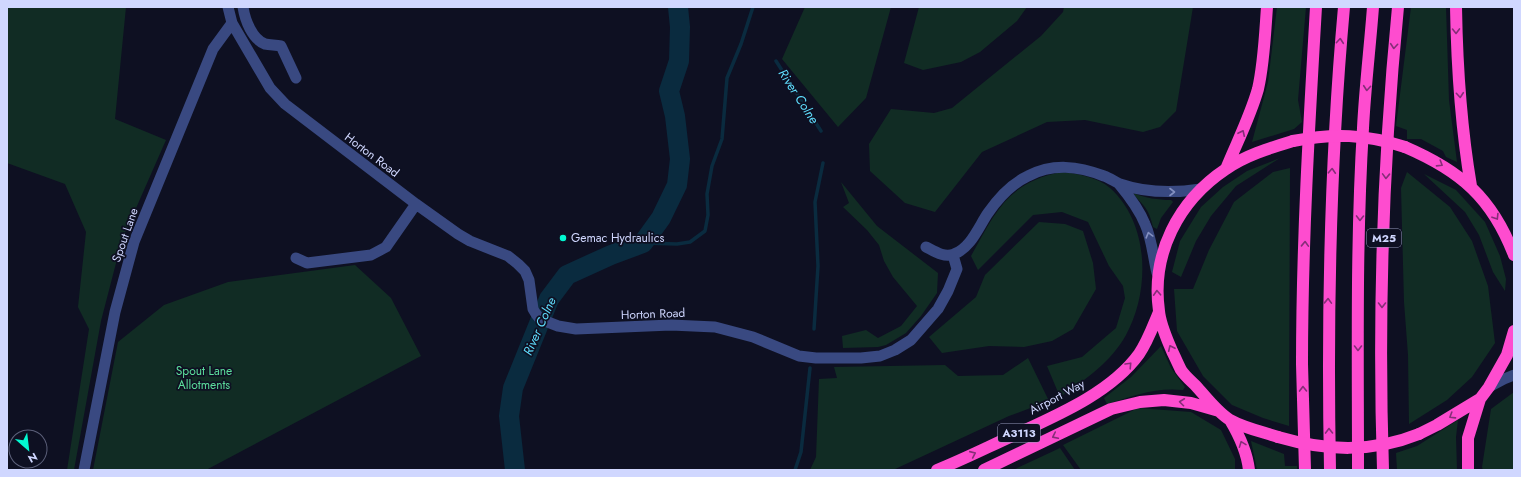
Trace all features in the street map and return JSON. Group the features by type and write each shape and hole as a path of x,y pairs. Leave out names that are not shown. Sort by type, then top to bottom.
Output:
{"highway":[{"path":"1226,169 1243,132 1258,88 1267,7"},
{"path":"1305,470 1302,364 1307,195 1316,7"},
{"path":"1330,470 1328,314 1331,206 1339,56 1344,7"},
{"name":"M25","path":"1358,470 1360,194 1363,127 1373,7"},
{"name":"M25","path":"1383,470 1382,410 1384,236 1388,122 1398,7"},
{"path":"1456,7 1458,63 1466,158 1471,186"},
{"path":"1249,470 1243,445 1230,420 1182,370 1167,339 1159,312 1157,273 1165,243 1183,211 1201,189 1226,169 1267,148 1293,141 1326,135 1376,138 1405,147 1436,162 1471,186 1494,214 1506,234 1514,256"},
{"name":"Airport Way","path":"937,470 1026,430 1078,404 1115,380 1139,354 1147,340 1159,312"},
{"path":"1468,470 1468,438 1480,399 1489,387 1506,355 1514,331"},
{"path":"1230,420 1310,445 1354,448 1396,442 1419,434 1480,399"},
{"name":"A3113","path":"984,470 1111,409 1140,402 1164,400 1191,403 1220,411"}],"street":[{"name":"Horton Road","path":"228,7 232,23 270,88 281,100 295,113 416,204 464,238 508,256 518,264 525,271 529,280 533,309 536,314 540,319 558,326 576,329 671,325 715,327 753,337 799,356 816,358 861,358 880,356 895,350 911,340 938,308 948,291 957,270 953,255"},
{"path":"242,7 244,15 254,35 264,44 281,46 296,78"},
{"name":"Spout Lane","path":"84,470 116,312 134,242 213,49 232,23"},
{"path":"926,247 939,253 953,255 962,250 968,244 999,198 1013,185 1042,170 1058,167 1072,167 1106,176 1119,184 1135,204 1145,223 1150,236 1157,273"},
{"path":"1119,184 1168,192 1201,189"},
{"path":"296,258 307,264 371,255 386,247 416,204"},
{"path":"1489,387 1514,375"}],"green space":[{"path":"7,7 126,7 115,119 166,140 122,240 101,321 74,470 67,470 89,329 78,307 86,232 65,184 7,163"},
{"path":"805,7 891,7 866,98 838,127 782,59"},
{"path":"919,7 1027,7 1017,21 980,52 961,62 923,70 904,63"},
{"path":"1064,7 1193,7 1176,111 1160,127 1143,132 1085,120 1047,122 982,152 935,212 905,203 870,171 869,144 891,109 934,113 952,108 1041,36 1063,12"},
{"path":"1277,7 1306,7 1298,100 1302,122 1294,129 1252,142 1268,82"},
{"path":"1411,7 1446,7 1449,100 1457,162 1446,157 1443,151 1421,139 1407,139 1407,130 1396,126"},
{"path":"1280,158 1236,186 1211,216 1196,241 1181,277 1172,272 1180,241 1201,207 1223,187 1247,171"},
{"path":"1290,168 1289,426 1263,418 1232,405 1203,376 1177,331 1174,289 1193,289 1209,250 1234,202 1273,172"},
{"path":"1062,172 1081,175 1100,181 1110,188 1123,203 1133,220 1139,239 1142,258 1142,279 1134,318 1120,345 1097,370 1060,397 1047,366 1082,357 1116,328 1125,298 1123,286 1109,266 1088,222 1062,212 1033,215 978,270 971,256 997,212 1016,191 1029,183"},
{"path":"1407,172 1450,207 1472,241 1488,286 1495,343 1472,377 1447,400 1409,424 1408,355 1404,302 1401,188"},
{"path":"1424,174 1456,190 1485,222 1500,256 1506,279 1505,291 1493,272 1479,235 1465,212"},
{"path":"841,182 877,226 938,273 937,293 921,316 906,333 886,345 878,347 843,348 842,336 866,330 878,338 901,326 917,306 893,277 884,261 879,245 867,230 843,207 849,203"},
{"path":"1133,193 1161,200 1171,200 1173,202 1161,218 1157,229 1153,227 1151,218 1147,211"},
{"path":"1039,222 1065,224 1083,231 1093,263 1096,289 1073,329 1052,341 1024,347 989,346 942,353 929,337 976,297 985,275"},
{"name":"Spout Lane Allotments","path":"355,265 391,298 421,356 206,470 93,470 118,342 164,305 228,282"},
{"path":"1161,346 1171,368 1185,387 1183,390 1173,389 1154,391 1135,395 1107,404 1104,398 1131,377"},
{"path":"1028,358 1049,401 1009,416 893,470 810,470 816,457 819,379 837,378 834,367 945,365 958,376 1003,375"},
{"path":"1514,392 1514,470 1483,470 1482,467 1491,409"},
{"path":"1138,408 1191,412 1221,430 1235,459 1235,470 1081,470 1063,445"},
{"path":"1458,420 1456,437 1457,470 1397,470 1396,453 1417,446"},
{"path":"1251,441 1284,454 1285,466 1297,466 1297,470 1257,470"},
{"path":"1060,448 1075,470 1013,470"}],"waterway":[{"name":"River Colne","path":"515,470 509,416 513,388 549,299 567,275 611,255 643,243 661,218 677,185 680,159 675,116 669,91 679,61 680,27 678,7"},
{"path":"643,243 677,244 690,242 705,231 708,215 707,194 712,166 722,139 727,78 741,44 753,7"},
{"name":"River Colne","path":"776,61 821,131"},
{"name":"River Colne","path":"814,329 818,266 815,202 823,163"},
{"name":"River Colne","path":"795,470 801,452 810,368"}],"place":[{"name":"Gemac Hydraulics","path":"563,238"}]}
